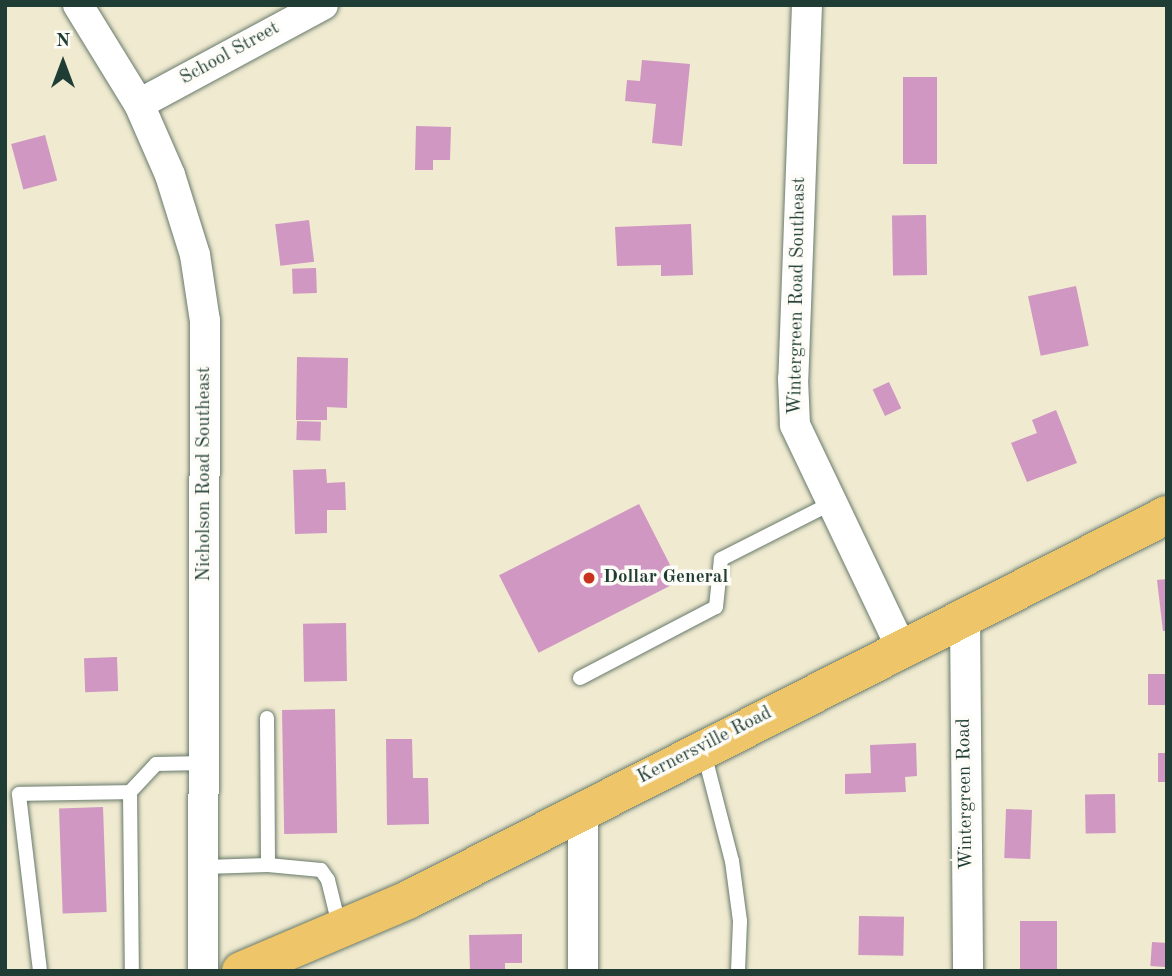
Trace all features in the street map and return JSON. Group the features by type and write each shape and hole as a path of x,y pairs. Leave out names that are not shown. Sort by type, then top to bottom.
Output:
{"main road":[{"name":"Kernersville Road","path":"241,971 408,900 583,808 1167,515"}],"street":[{"name":"Nicholson Road Southeast","path":"78,5 139,104 170,175 195,255 205,321 203,971"},
{"name":"School Street","path":"139,104 323,5"},
{"name":"Wintergreen Road Southeast","path":"807,5 793,379 795,425 830,505 901,647"},
{"name":"Wintergreen Road","path":"965,618 968,971"},
{"path":"583,808 583,971"}],"lane":[{"path":"580,678 716,607 721,559 830,505"},
{"path":"267,718 268,865"},
{"path":"702,748 732,861 740,921 738,971"},
{"path":"132,971 130,792 156,764 204,763"},
{"path":"40,971 19,794 130,792"},
{"path":"204,867 268,865 321,870 328,880 340,929"}],"building":[{"path":"642,60 690,64 682,146 652,143 656,104 625,101 627,80 640,81"},
{"path":"903,77 937,77 937,164 903,164"},
{"path":"416,126 451,127 450,160 433,160 433,170 415,170"},
{"path":"45,135 57,180 23,189 11,144"},
{"path":"926,215 927,275 893,276 892,216"},
{"path":"309,220 314,262 280,266 275,224"},
{"path":"691,224 693,275 661,276 661,265 617,266 615,227"},
{"path":"316,268 317,293 293,294 292,269"},
{"path":"1076,286 1089,346 1041,356 1028,296"},
{"path":"297,357 348,358 347,408 327,407 327,420 296,420"},
{"path":"889,382 901,408 885,416 873,390"},
{"path":"1056,410 1077,463 1027,482 1011,443 1037,433 1032,420"},
{"path":"297,421 321,422 320,441 296,440"},
{"path":"326,469 327,483 345,482 346,510 327,510 327,533 295,534 293,470"},
{"name":"Dollar General","path":"639,504 678,582 539,653 499,575"},
{"path":"1167,579 1167,631 1163,631 1157,580"},
{"path":"346,623 347,681 304,682 303,624"},
{"path":"117,657 118,691 85,692 84,658"},
{"path":"1148,674 1167,674 1167,705 1148,705"},
{"path":"335,709 337,833 284,834 282,710"},
{"path":"386,739 412,739 413,778 428,778 429,824 387,825"},
{"path":"916,743 917,776 905,777 906,792 845,794 845,774 871,773 870,745"},
{"path":"1158,753 1167,753 1167,782 1158,782"},
{"path":"1115,794 1116,833 1086,834 1085,795"},
{"path":"103,807 107,912 63,913 59,809"},
{"path":"1006,809 1032,810 1030,859 1004,858"},
{"path":"859,916 904,917 903,956 858,955"},
{"path":"1020,921 1057,921 1057,971 1020,971"},
{"path":"522,934 522,963 505,963 505,971 470,971 469,935"},
{"path":"1152,942 1167,943 1165,967 1150,966"}],"place":[{"name":"Dollar General","path":"589,578"}]}
